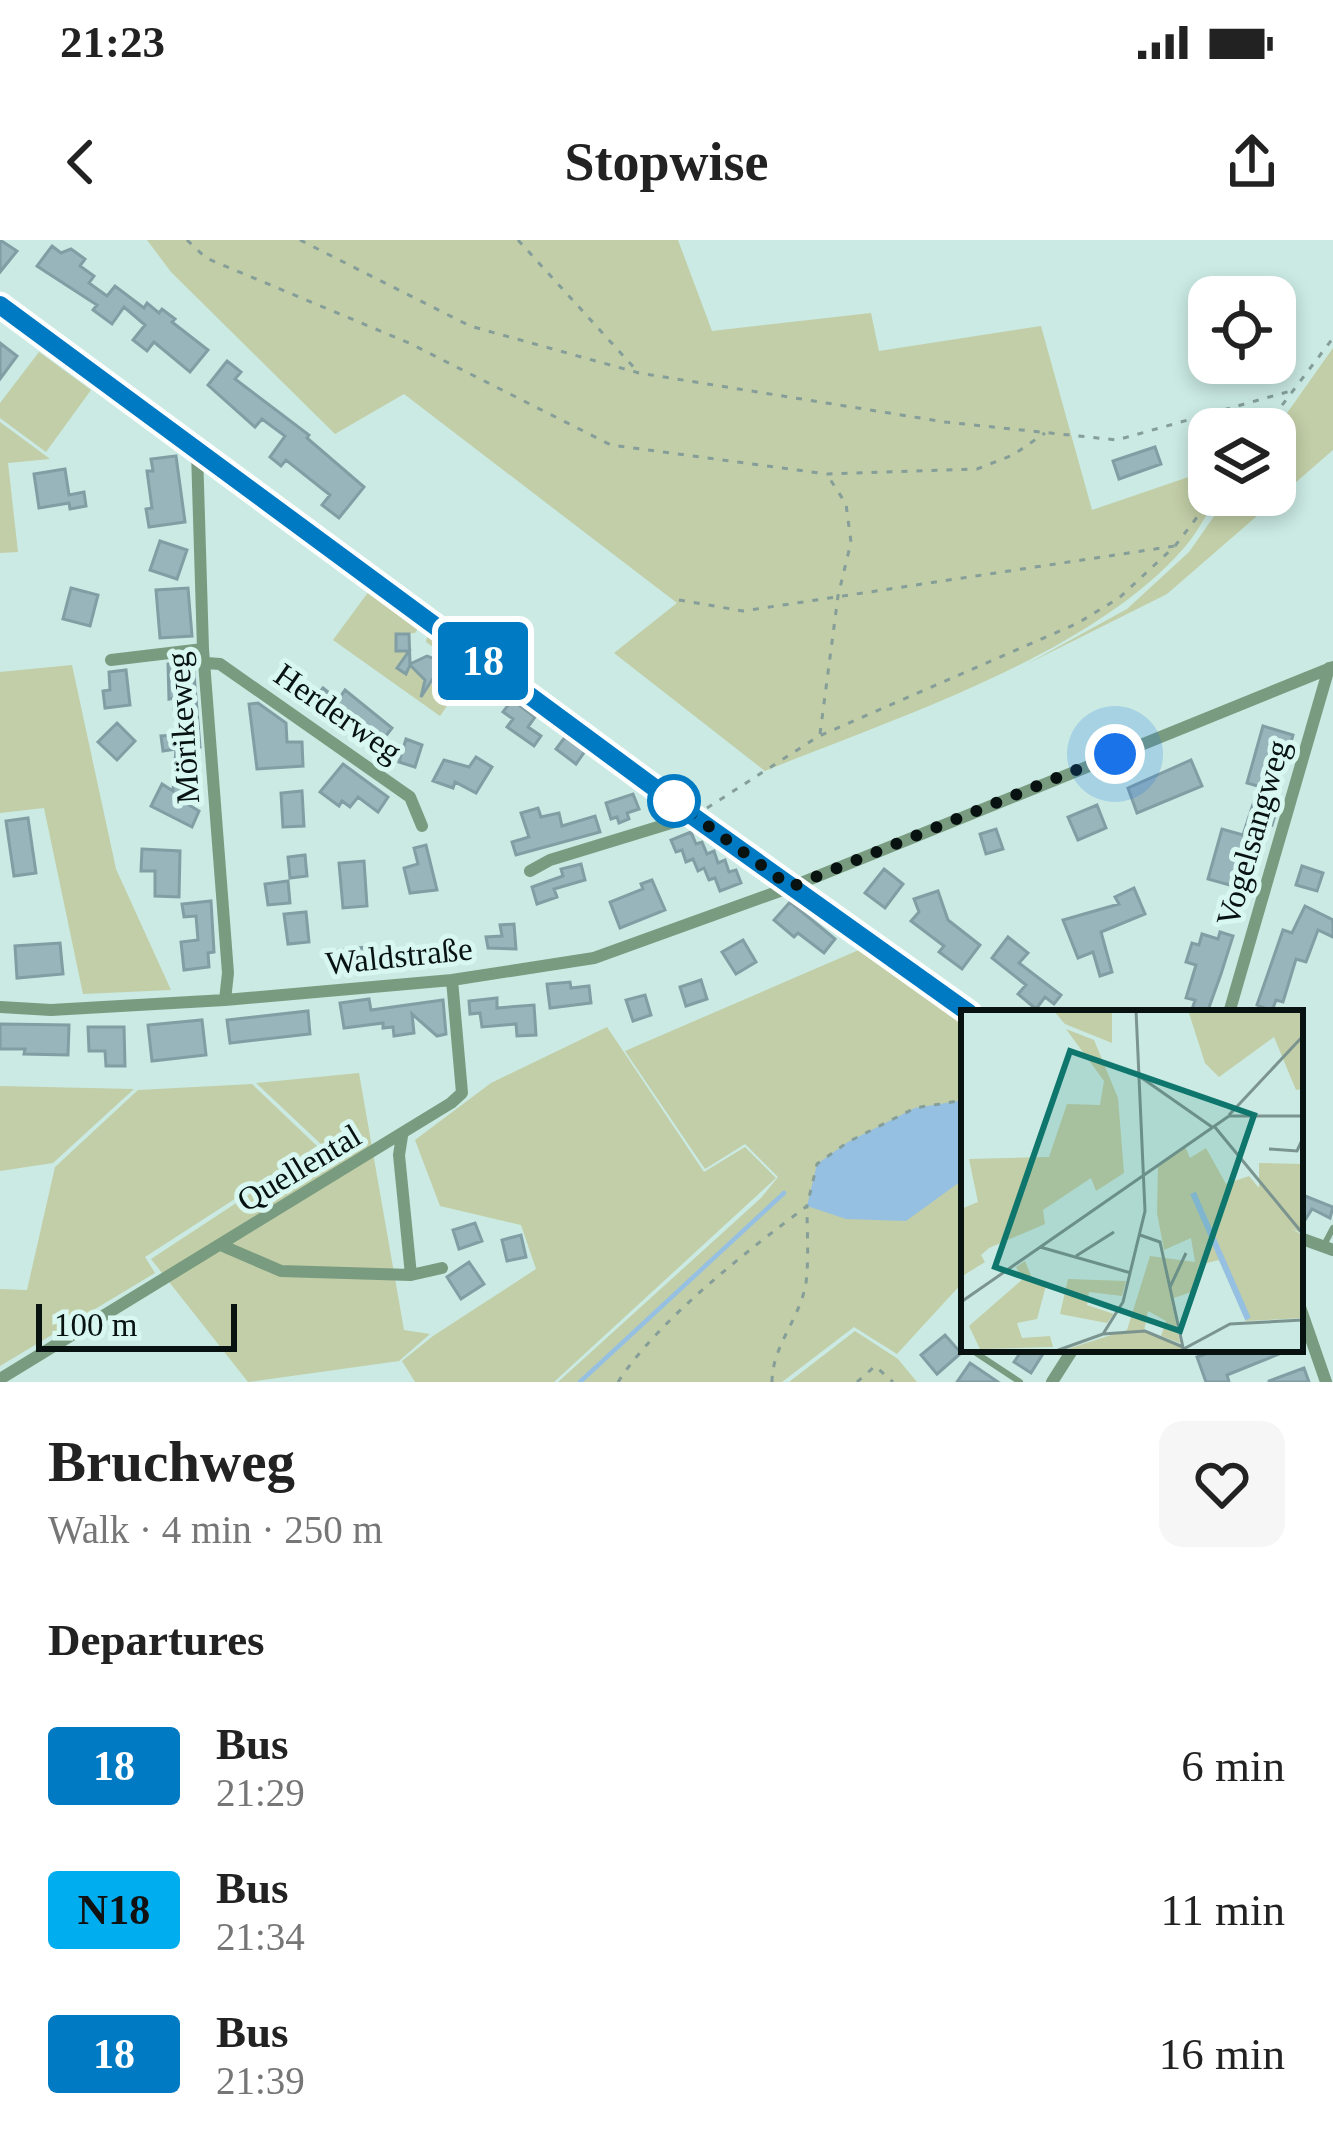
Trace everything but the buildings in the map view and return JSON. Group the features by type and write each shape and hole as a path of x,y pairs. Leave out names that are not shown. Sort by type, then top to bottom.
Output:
{"street":[{"path":"0,305 427,627 966,1010"},
{"name":"Mörikeweg","path":"197,452 225,1000"},
{"path":"111,660 204,656"},
{"name":"Herderweg","path":"204,656 410,797 422,826"},
{"name":"Waldstraße","path":"0,1007 51,1010 225,1000 452,980 594,958 791,887 1331,667"},
{"name":"Vogelsangweg","path":"1230,1010 1331,667"},
{"path":"530,871 550,860 694,817"},
{"name":"Quellental","path":"0,1379 403,1136 462,1093 452,980"},
{"name":"Quellental","path":"403,1136 399,1155 411,1275"},
{"name":"Quellental","path":"224,1246 281,1271 411,1275 442,1268"},
{"path":"1303,1316 1326,1382"},
{"path":"1052,1382 1071,1352"}],"lane":[{"path":"1328,1248 1333,1228"},
{"path":"975,1352 1020,1382"}],"path":[{"path":"187,240 206,258 409,343 611,445 826,474 977,470 1013,455 1046,432"},
{"path":"300,240 470,326 639,373 945,422 1117,440 1294,390"},
{"path":"518,240 639,373"},
{"path":"1280,408 1333,338"},
{"path":"820,736 838,596 851,542 846,505 826,474"},
{"path":"694,817 820,736 1078,623 1119,598 1175,546 1198,516"},
{"path":"679,600 742,611 1175,546"},
{"path":"772,1382 772,1362 806,1285 807,1206 817,1163 915,1108 961,1100"},
{"path":"618,1382 683,1310 807,1206"},
{"path":"857,1382 874,1366 893,1382"}],"green space":[{"path":"147,240 678,240 712,331 871,313 879,351 1041,326 1092,510 1188,477 1188,516 1205,516 1183,549 1143,587 1044,652 930,706 765,771 614,653 677,603 404,394 335,434 171,272"},
{"path":"1333,348 1333,450 1296,482 1296,408 1291,408"},
{"path":"39,352 91,390 46,452 0,418 0,403"},
{"path":"0,422 50,459 8,463 18,552 0,553"},
{"path":"1214,516 1257,516 1167,594 1027,664 1127,609 1189,552"},
{"path":"369,591 419,627 415,633 396,634 396,651 410,651 398,668 406,674 412,666 430,680 435,692 443,689 449,664 426,642 428,634 474,667 440,716 333,640"},
{"path":"72,665 116,869 171,990 83,994 44,808 0,813 0,672"},
{"path":"875,943 961,1011 961,1284 897,1354 854,1327 782,1382 558,1382 761,1198 778,1177 745,1144 705,1169 625,1051"},
{"path":"607,1027 704,1172 745,1147 776,1178 554,1382 415,1382 402,1361 536,1269 521,1225 440,1206 415,1140 491,1083"},
{"path":"359,1073 404,1330 430,1334 399,1361 248,1382 151,1259 323,1146 256,1083"},
{"path":"252,1084 317,1146 145,1257 155,1273 0,1366 0,1289 27,1290 55,1167 138,1090"},
{"path":"0,1086 134,1089 53,1163 0,1171"},
{"path":"855,1331 898,1359 917,1382 789,1382"}],"water":[{"path":"961,1100 961,1181 906,1221 846,1219 807,1206 817,1164 848,1142 915,1108"}],"waterway":[{"path":"580,1382 784,1193"}],"bus line":[{"name":"18","path":"0,305 694,817 965,1010"}],"route":[{"path":"674,801 791,887 1115,754"}]}
